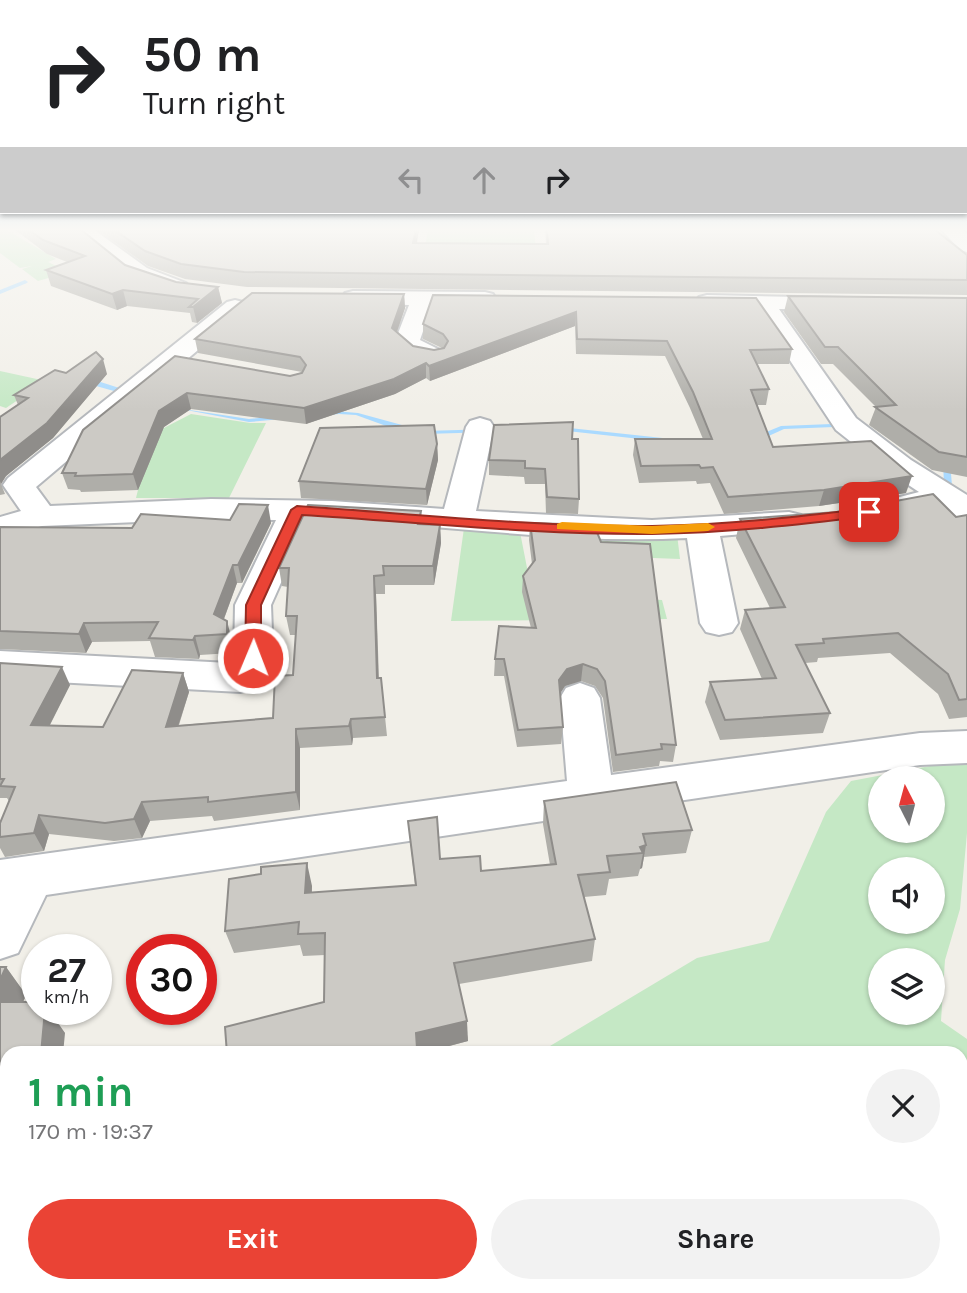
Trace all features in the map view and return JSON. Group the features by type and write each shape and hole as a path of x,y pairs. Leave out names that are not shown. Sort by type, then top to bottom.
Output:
{"street":[{"path":"41,516 19,485 185,361 233,295 190,289"},
{"path":"328,298 506,299"},
{"path":"423,299 407,341 414,349 433,356"},
{"path":"683,301 858,303"},
{"path":"763,303 846,424 900,466 955,502"},
{"path":"458,520 480,427"},
{"path":"856,514 955,502"},
{"path":"0,527 41,516 211,509 297,510 652,530 816,519"},
{"path":"0,665 240,678 253,658 254,605 297,510"},
{"path":"702,527 719,624"},
{"path":"580,698 591,796"},
{"path":"0,936 15,878 920,748 967,747"}],"green space":[{"path":"0,371 46,381 6,408 0,406"},
{"path":"191,414 266,423 229,498 136,498 147,453 158,431"},
{"path":"464,528 520,532 529,578 587,597 662,600 667,619 451,621"},
{"path":"677,534 680,559 600,556 597,536"},
{"path":"967,759 967,833 960,909 945,960 945,948 868,948 868,1025 945,1024 967,1039 967,1046 550,1046 697,958 769,941 826,812 851,781 868,778 868,844 945,844 945,766 930,766"}],"water":[{"path":"176,408 249,419 334,411 358,413 424,431 560,427 700,442 742,442 781,426 832,424 834,427 784,429 749,445 695,445 558,430 424,434 389,427 356,415 339,414 249,422"}],"building":[{"path":"99,289 215,289 193,307 189,307 198,299 123,290 112,294"},
{"path":"252,293 404,294 392,328 413,346 434,350 444,348 448,341 443,334 423,324 433,295 756,298 792,349 750,350 769,389 751,390 773,447 871,441 912,476 824,490 728,497 713,467 641,466 635,439 712,439 693,392 667,341 577,339 576,312 429,366 426,363 394,379 304,408 187,393 159,411 133,474 75,476 76,473 62,473 83,430 175,356 290,376 302,373 306,365 300,357 195,339"},
{"path":"788,296 967,298 967,457 939,452 875,407 896,405 838,347 825,347"},
{"path":"96,352 103,359 47,423 0,460 0,417 28,398 14,395 55,370 66,373"},
{"path":"573,422 572,439 578,439 579,499 547,497 545,469 525,468 525,461 489,460 494,425"},
{"path":"434,425 437,444 426,489 299,481 320,428"},
{"path":"933,494 956,517 967,515 967,699 959,700 948,674 898,633 823,639 824,643 796,645 830,713 725,720 710,682 776,678 745,610 785,607 740,519 837,512"},
{"path":"239,504 268,505 238,565 233,565 214,614 227,621 227,634 195,636 193,640 149,638 158,622 84,623 79,634 0,631 0,527 132,528 141,514 230,520"},
{"path":"308,505 421,511 418,524 440,525 433,566 383,566 384,575 374,576 377,678 381,678 385,717 351,719 349,726 296,729 296,792 208,802 208,797 142,802 134,819 105,823 39,815 34,833 0,837 0,823 15,787 0,786 4,779 0,779 0,663 62,667 31,725 103,727 132,670 183,673 166,727 273,718 275,676 293,675 297,616 286,616 289,568 279,568"},
{"path":"530,523 594,525 601,542 650,544 676,745 661,744 662,749 616,755 605,681 597,669 583,664 567,669 559,680 563,727 518,730 504,659 495,659 499,626 536,628 523,576 535,560"},
{"path":"676,782 692,830 643,834 646,845 640,847 643,853 607,856 610,872 578,875 595,939 454,963 467,1021 416,1033 417,1046 226,1046 225,1027 324,1002 325,933 298,934 299,922 225,931 229,879 261,874 261,867 307,863 305,893 416,885 408,821 437,817 440,859 480,856 481,871 556,864 544,801"},
{"path":"0,967 6,967 0,980"},
{"path":"0,1002 21,1002 21,1025 44,1025 42,1046 0,1046"}],"waterway":[{"path":"0,292 7,289"},
{"path":"85,380 131,393"},
{"path":"946,461 948,486"}],"slow traffic":[{"path":"562,526 652,530 708,527"}],"route":[{"path":"253,658 254,605 297,510 652,530 789,522 869,512"}]}
